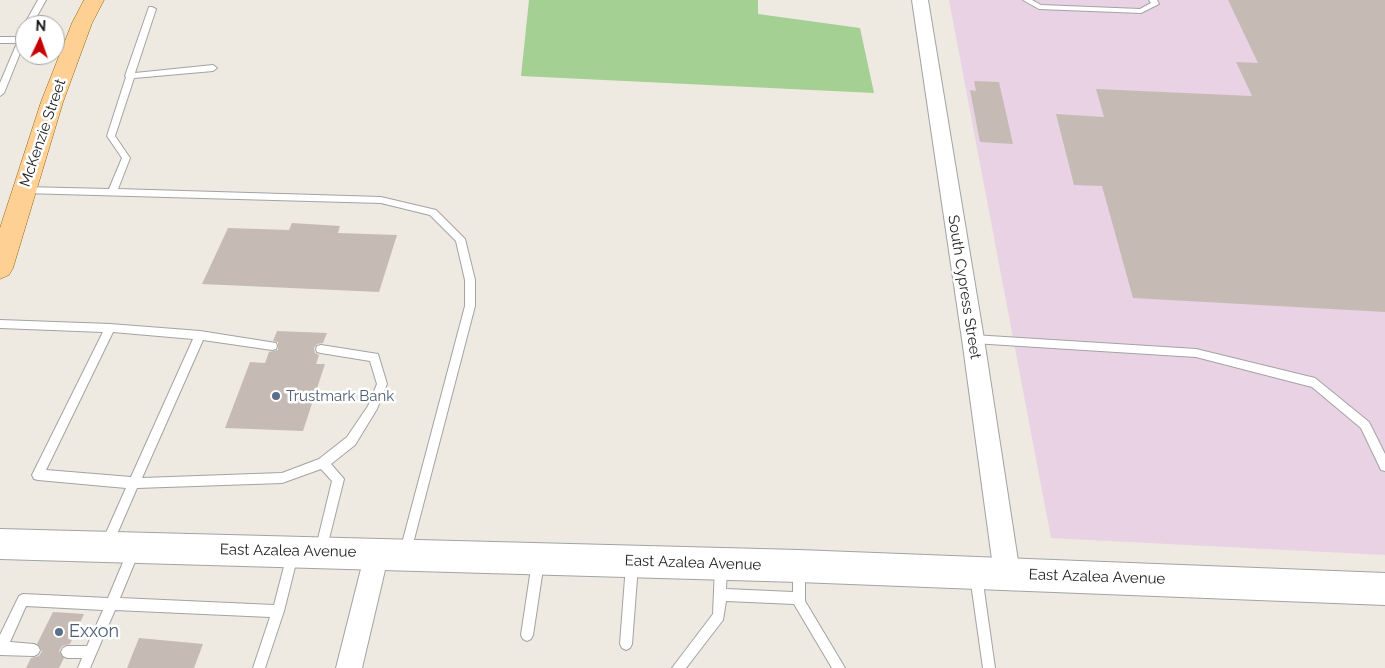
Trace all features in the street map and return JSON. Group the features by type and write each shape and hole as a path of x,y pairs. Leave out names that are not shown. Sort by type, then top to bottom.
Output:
{"main road":[{"name":"McKenzie Street","path":"0,268 6,229 24,190 52,102 82,23 94,0"}],"street":[{"name":"South Cypress Street","path":"920,0 973,339 1007,574"},
{"name":"East Azalea Avenue","path":"0,544 799,566 1385,589"},
{"path":"349,668 391,554"}],"lane":[{"path":"34,15 42,0"},
{"path":"1027,0 1038,7 1141,11 1155,4 1153,0"},
{"path":"113,191 126,158 111,136 152,9"},
{"path":"0,40 15,40"},
{"path":"0,93 15,53"},
{"path":"129,76 213,68"},
{"path":"24,190 381,200 433,212 460,239 470,280 470,306 391,554"},
{"path":"0,324 110,328 200,335 272,346"},
{"path":"110,328 38,475 135,483 282,478 323,463 351,441 372,409 382,384 374,357 321,349"},
{"path":"84,668 112,604 121,547 135,483 200,335"},
{"path":"973,339 1196,353 1315,383 1365,425 1385,466"},
{"path":"260,668 278,611 307,552 338,479 323,463"},
{"path":"527,635 539,558"},
{"path":"626,644 633,562"},
{"path":"678,668 719,616 721,564"},
{"path":"799,566 799,602 840,668"},
{"path":"975,573 989,668"},
{"path":"719,595 799,598"},
{"path":"34,650 0,649 23,600 278,611"},
{"path":"67,652 90,652"}],"shaded area":[{"path":"949,0 1385,0 1385,555 1051,538"}],"green space":[{"path":"529,0 758,0 758,14 860,28 874,93 521,76"}],"building":[{"path":"1228,0 1385,0 1385,312 1133,298 1102,186 1074,185 1056,114 1104,117 1096,89 1252,96 1236,62 1258,63"},
{"path":"974,81 999,82 1013,144 980,142 970,90 976,91"},
{"path":"292,223 340,226 338,233 397,235 379,292 202,284 228,228 289,230"},
{"name":"Trustmark Bank","path":"277,331 327,333 323,343 317,344 314,348 315,353 319,355 316,364 325,364 303,431 225,428 250,362 265,363 269,352 278,350 278,342 273,341"},
{"name":"Exxon","path":"53,612 84,614 70,644 62,646 59,651 64,658 59,668 26,668 31,658 39,656 42,651 37,644"},
{"path":"139,638 203,644 194,668 127,668"}],"place":[{"name":"Trustmark Bank","path":"276,396"},
{"name":"Exxon","path":"59,632"}]}
